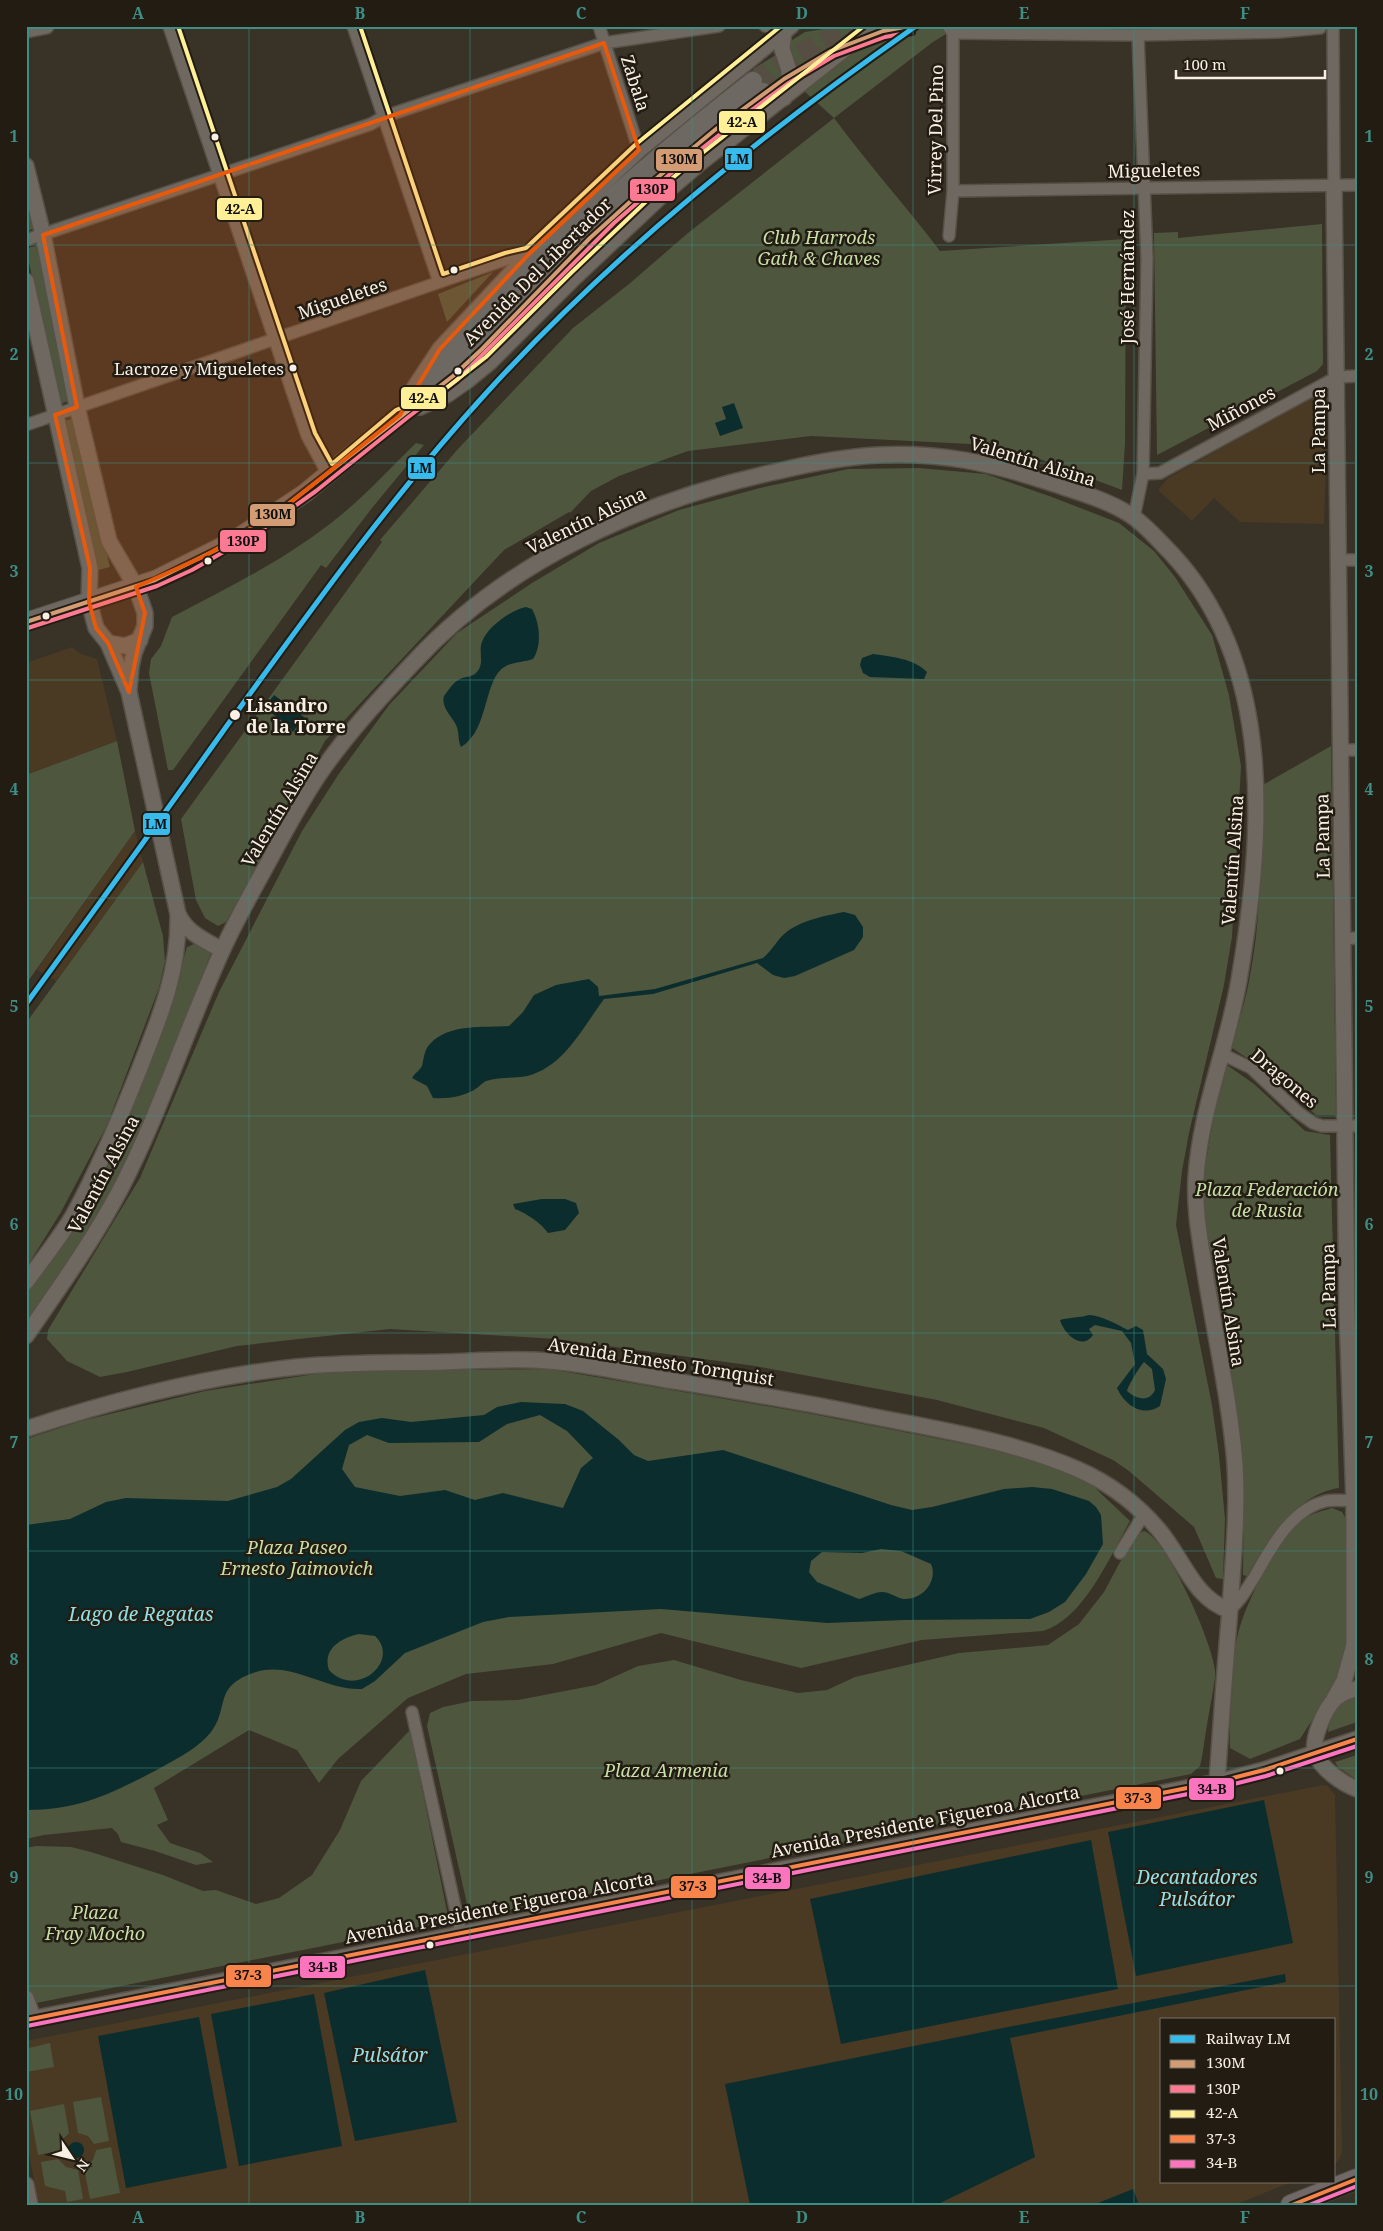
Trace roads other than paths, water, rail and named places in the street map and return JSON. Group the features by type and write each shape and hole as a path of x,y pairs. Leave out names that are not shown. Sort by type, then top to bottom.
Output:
{"highway":[{"path":"1291,2205 1357,2180"}],"main road":[{"name":"Avenida Del Libertador","path":"26,622 157,579 233,541 280,512 330,474 400,415 456,373 553,275 647,186 758,87"}],"street":[{"path":"26,30 46,26"},
{"path":"171,26 310,435 330,474"},
{"path":"352,26 439,282"},
{"name":"Zabala","path":"599,26 639,150"},
{"path":"26,240 371,124 383,117 604,43 719,26"},
{"path":"765,26 786,28 802,26"},
{"name":"Avenida Del Libertador","path":"400,415 448,394 490,362 575,277 652,204 700,163 874,26"},
{"path":"951,30 963,26"},
{"path":"951,30 1138,35 1279,32 1320,28 1321,26"},
{"name":"La Pampa","path":"1315,1753 1315,1737 1344,1681 1356,1650 1350,938 1340,750 1333,26"},
{"path":"784,98 789,80 789,70 782,49 786,28"},
{"name":"Avenida Del Libertador","path":"400,415 431,360 529,254 639,150 786,28"},
{"name":"Virrey Del Pino","path":"949,236 953,191 951,30"},
{"name":"José Hernández","path":"1134,517 1143,474 1146,258 1138,35"},
{"path":"26,166 43,235 77,407 109,541 136,587 146,613 145,626 131,667 129,692"},
{"name":"Migueletes","path":"953,191 1357,184"},
{"name":"Migueletes","path":"26,425 439,282 507,259 529,254"},
{"path":"26,281 90,568 89,602 96,628 108,644 129,692 178,914 186,927 222,950"},
{"name":"Miñones","path":"1143,474 1160,473 1337,377 1357,376"},
{"name":"Valentín Alsina","path":"26,1336 103,1221 123,1184 151,1124 222,950 298,806 323,769 357,725 417,658 452,623 486,596 577,542 620,520 670,500 729,482 843,457 890,454 944,455 977,461 1088,496 1134,517 1188,572 1209,602 1232,652 1241,680 1248,712 1257,787 1257,832 1240,979 1201,1141 1196,1182 1198,1226 1234,1457 1236,1518 1216,1782"},
{"path":"1338,560 1357,560"},
{"path":"108,644 126,646 140,640"},
{"path":"1340,750 1357,750"},
{"name":"Valentín Alsina","path":"26,1282 73,1216 101,1161 157,1023 174,969 177,950 178,914"},
{"path":"177,950 188,939 201,938"},
{"name":"Dragones","path":"1222,1054 1251,1068 1299,1113 1313,1123 1322,1126 1351,1126"},
{"name":"Avenida Ernesto Tornquist","path":"26,1429 188,1384 298,1367 380,1363 535,1360 592,1367 801,1402 924,1427 1015,1448 1049,1458 1095,1478 1112,1488 1144,1514 1177,1553 1197,1587 1206,1598 1217,1606 1230,1610"},
{"path":"1230,1610 1242,1596 1282,1532 1295,1520 1308,1509 1327,1501 1356,1501"},
{"path":"1120,1553 1144,1514"},
{"path":"1334,1699 1343,1693 1357,1689"},
{"path":"412,1712 461,1934"},
{"name":"Avenida Presidente Figueroa Alcorta","path":"30,2019 1216,1782 1264,1770 1357,1739"},
{"path":"1315,1753 1329,1770 1357,1790"},
{"path":"26,1998 30,2019"},
{"path":"26,2185 30,2205"}],"water":[{"path":"734,403 743,428 720,436 715,423 726,419 722,407"},
{"path":"526,607 532,609 537,621 539,641 536,654 533,659 506,666 499,672 493,681 477,729 461,747 457,726 445,707 444,696 457,680 477,672 481,665 482,642 494,625 507,615"},
{"path":"873,654 909,661 927,672 924,679 870,677 863,673 860,665 862,658"},
{"path":"274,695 304,717 293,732 288,725 264,708"},
{"path":"844,912 855,915 863,927 863,937 854,950 795,976 784,978 773,975 757,963 653,994 604,999 572,1045 552,1064 527,1076 486,1081 472,1091 450,1098 433,1098 427,1086 412,1078 422,1066 424,1054 428,1046 438,1037 467,1028 509,1026 523,1012 534,995 556,985 589,979 598,987 599,996 655,989 763,958 787,931 794,927 811,920"},
{"path":"542,1199 565,1199 576,1203 579,1213 565,1230 548,1233 533,1219 515,1209 513,1204"},
{"path":"1089,1315 1099,1317 1128,1330 1136,1326 1143,1330 1147,1354 1163,1369 1166,1379 1160,1406 1153,1409 1140,1410 1129,1404 1120,1394 1117,1388 1135,1364 1131,1343 1122,1331 1095,1325 1089,1329 1093,1335 1089,1340 1079,1341 1069,1335 1060,1320","holes":["1144,1362 1152,1369 1155,1390 1149,1397 1138,1398 1127,1391 1134,1376"]},
{"name":"Lago de Regatas","path":"521,1402 565,1404 583,1411 619,1440 634,1455 648,1461 723,1450 891,1505 912,1510 932,1507 1004,1489 1032,1487 1052,1489 1089,1501 1096,1507 1101,1515 1103,1544 1086,1574 1065,1602 1049,1612 1030,1619 827,1623 661,1609 509,1617 483,1622 405,1653 375,1681 362,1689 335,1686 283,1670 256,1672 233,1684 227,1691 217,1723 211,1732 182,1756 113,1792 97,1798 64,1807 26,1810 26,1525 70,1519 106,1502 126,1498 228,1501 277,1487 291,1479 345,1430 359,1422 382,1418 411,1422 484,1415 497,1407","holes":["540,1415 567,1431 593,1458 581,1468 563,1508 503,1493 475,1500 445,1490 400,1496 355,1487 342,1469 349,1445 367,1435 389,1443 479,1442 507,1424","881,1549 901,1551 931,1564 933,1570 931,1582 928,1588 912,1598 902,1599 882,1592 859,1599 817,1582 809,1572 811,1561 822,1552 862,1553","359,1634 375,1636 382,1646 383,1656 379,1665 363,1679 352,1681 340,1678 329,1670 328,1656 331,1650 346,1638"]},
{"name":"Decantadores Pulsátor","path":"1264,1800 1293,1943 1136,1976 1108,1832"},
{"path":"1091,1840 1118,1989 841,2044 810,1899"},
{"name":"Pulsátor","path":"425,1970 457,2122 355,2141 324,1993"},
{"path":"1285,1974 1286,1982 1010,2038 1035,2157 936,2205 750,2205 725,2084"},
{"path":"314,1994 342,2146 239,2166 211,2014"},
{"path":"199,2017 227,2168 126,2188 98,2036"},
{"path":"76,2142 82,2144 84,2150 82,2156 76,2158 70,2156 68,2150 70,2144"},
{"path":"1133,2189 1138,2202 1130,2205 1093,2205"}],"tunnel":[{"path":"763,92 797,69 833,50 871,35 911,26"},
{"path":"753,81 804,50 831,37 859,27"}],"rail line":[{"name":"LM","path":"26,1004 321,597 419,471 489,390 537,339 588,290 692,196 802,109 916,26"}],"place":[{"name":"Lacroze y Migueletes","path":"293,368"},
{"name":"Lisandro de la Torre","path":"235,715"}],"park label":[{"name":"Club Harrods Gath & Chaves","path":"819,247"},
{"name":"Plaza Federación de Rusia","path":"1267,1199"},
{"name":"Plaza Paseo Ernesto Jaimovich","path":"297,1557"},
{"name":"Plaza Armenia","path":"666,1770"},
{"name":"Plaza Fray Mocho","path":"95,1922"}]}
